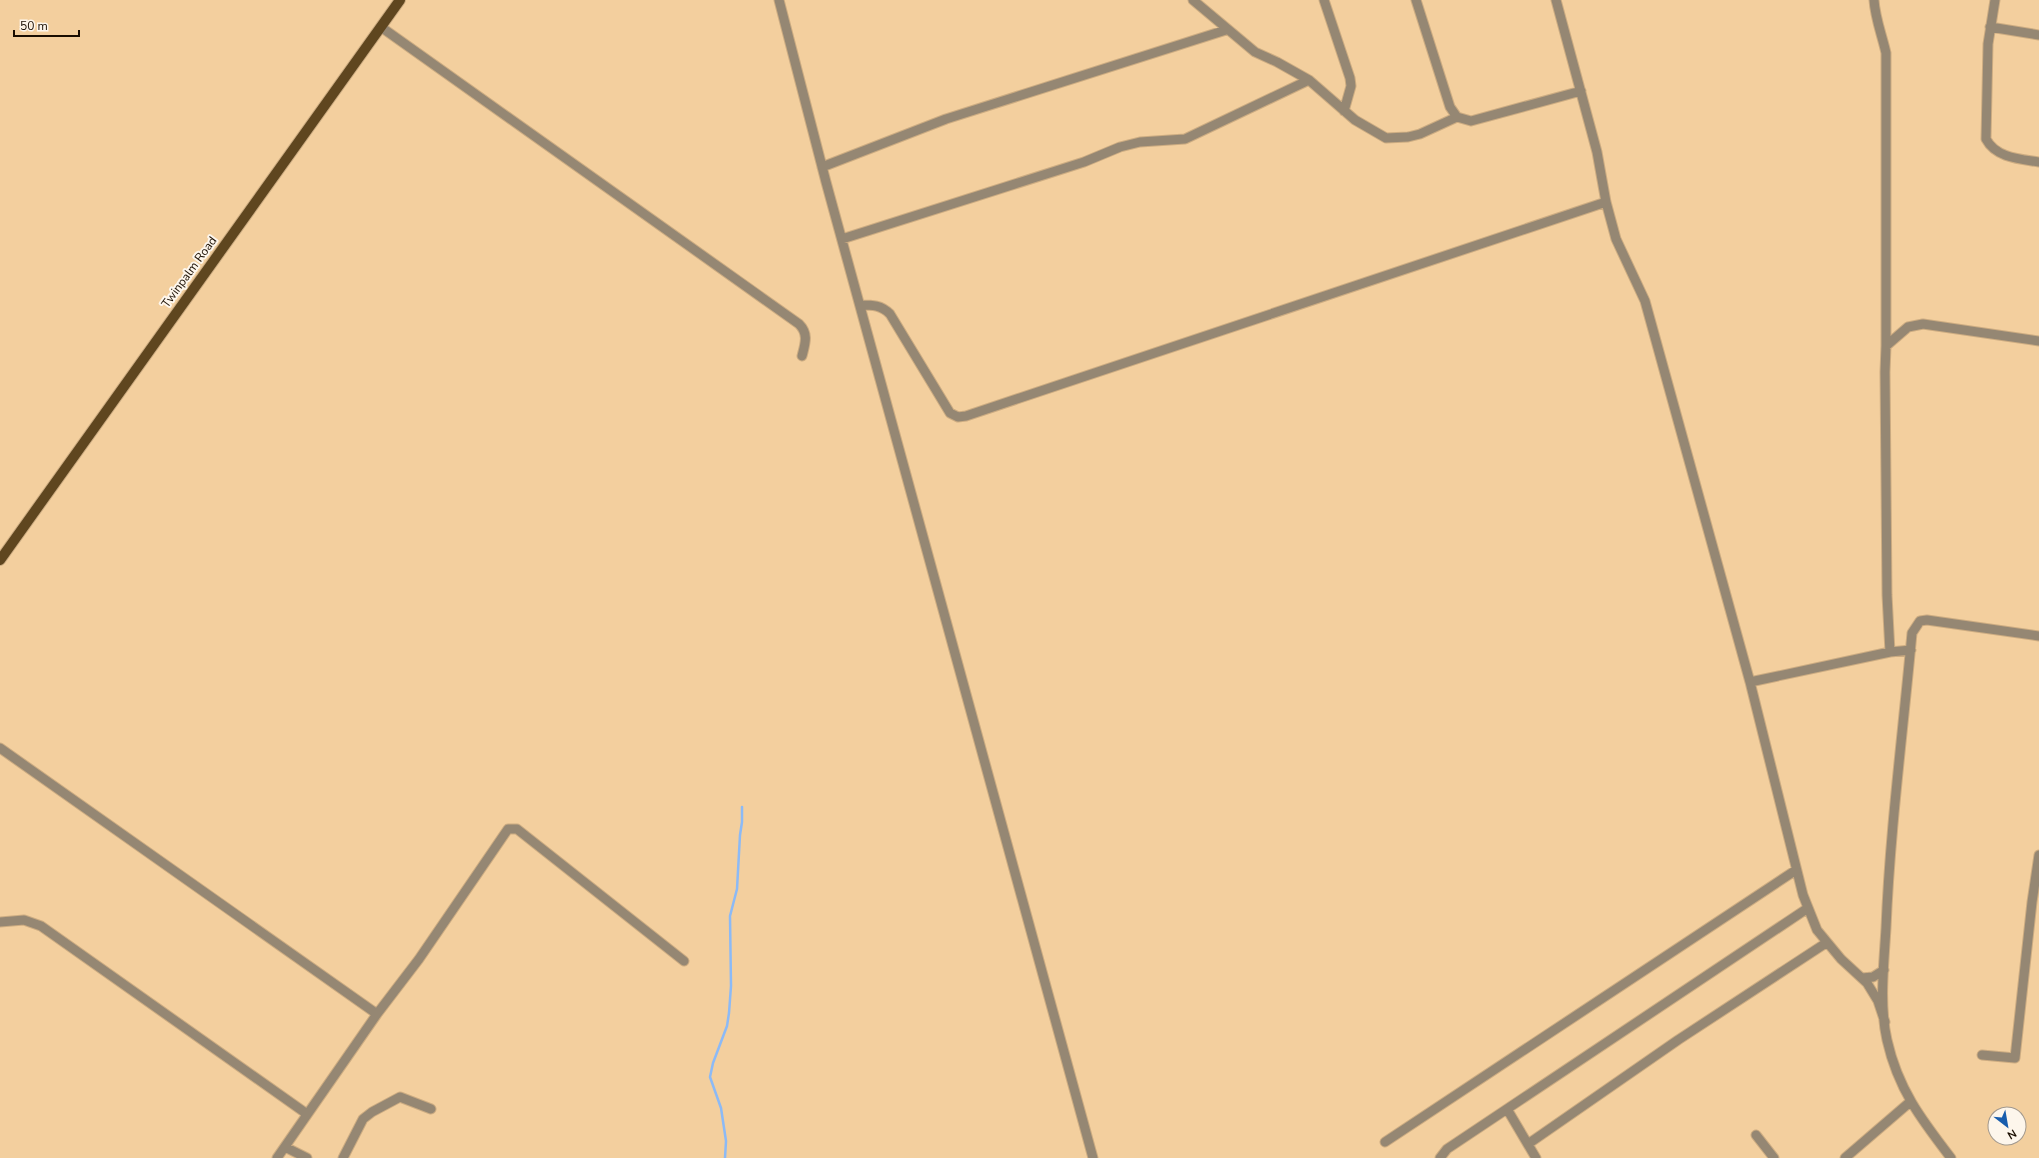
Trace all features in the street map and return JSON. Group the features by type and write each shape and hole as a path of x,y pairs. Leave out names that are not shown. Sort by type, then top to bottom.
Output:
{"main road":[{"name":"Twinpalm Road","path":"0,560 400,0"}],"street":[{"path":"779,0 822,167 1093,1158"},
{"path":"1324,0 1350,78 1351,86 1344,111"},
{"path":"1416,0 1450,107 1457,117 1471,121 1581,91"},
{"path":"1556,0 1581,91 1596,152 1606,202 1616,239 1645,301 1750,682 1796,870 1808,908 1817,930 1826,943 1862,978 1878,1001 1885,1022"},
{"path":"1874,0 1875,13 1886,53 1885,380 1887,587 1890,652"},
{"path":"1995,0 1990,27 1986,139 1990,147 1997,152 2039,162"},
{"path":"1198,1 1226,30 1255,52 1277,62 1309,80 1344,111 1376,133 1386,138 1420,134 1457,117"},
{"path":"381,27 799,324 804,329 806,336 802,356"},
{"path":"1990,27 2039,35"},
{"path":"822,167 946,119 1226,30"},
{"path":"842,239 1084,162 1120,147 1140,142 1185,139 1309,80"},
{"path":"860,305 875,305 884,308 890,314 950,413 958,417 966,416 1606,202"},
{"path":"1886,346 1908,327 1923,324 2039,340"},
{"path":"1951,1158 1910,1102 1904,1090 1890,1053 1885,1022 1884,970 1892,833 1912,633 1920,621 1927,620 2039,636"},
{"path":"1750,682 1890,652 1911,650"},
{"path":"0,748 377,1014"},
{"path":"277,1158 377,1014 420,959 508,829 517,829 684,961"},
{"path":"1982,1054 2014,1058 2032,902 2039,855"},
{"path":"1386,1142 1796,870"},
{"path":"1440,1158 1447,1149 1808,908"},
{"path":"0,922 24,920 41,926 307,1114"},
{"path":"1528,1144 1678,1040 1826,943"},
{"path":"1862,978 1874,976 1884,970"},
{"path":"343,1158 359,1126 372,1112 400,1097 431,1109"},
{"path":"1845,1158 1910,1102"},
{"path":"1507,1109 1536,1158"},
{"path":"1756,1135 1774,1158"},
{"path":"285,1147 307,1158"}],"waterway":[{"path":"725,1158 726,1141 721,1108 710,1077 713,1063 727,1026 729,1013 731,986 730,916 737,889 742,807"}]}
